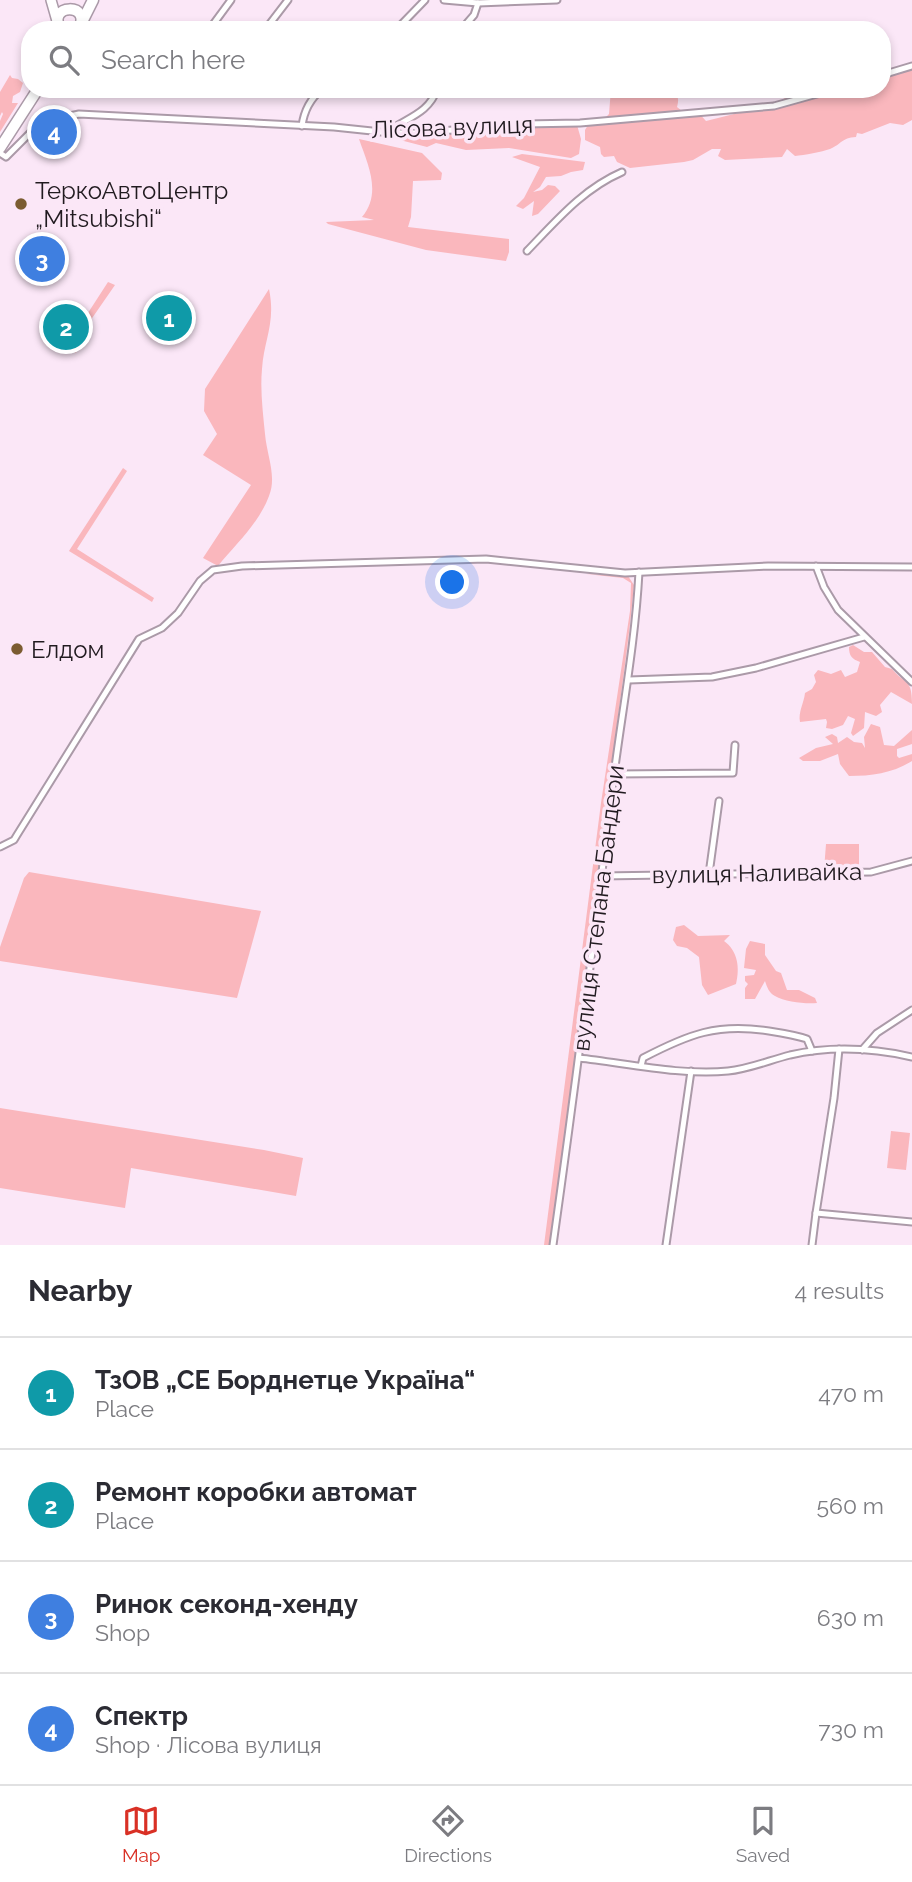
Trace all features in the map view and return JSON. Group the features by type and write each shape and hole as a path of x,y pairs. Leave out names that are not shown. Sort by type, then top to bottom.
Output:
{"highway":[{"path":"59,21 60,14 93,0"},
{"path":"82,21 93,0"},
{"path":"71,9 79,13 80,21"},
{"path":"0,148 32,98"}],"main road":[{"path":"52,0 71,9"},
{"path":"52,0 57,21"}],"street":[{"path":"216,21 231,0"},
{"path":"272,21 288,0"},
{"path":"405,21 425,0"},
{"path":"444,0 558,0"},
{"path":"469,21 478,2"},
{"path":"891,72 912,66"},
{"path":"302,126 312,98"},
{"path":"386,133 423,111 434,98"},
{"name":"Лісова вулиця","path":"0,153 6,158 41,122 79,114 386,133 455,131 711,112 774,106 803,98"},
{"path":"527,251 575,201 600,181 622,172"},
{"path":"0,848 14,840 139,639 162,628 178,613 200,581 213,570 242,566 486,559 616,572 757,566 912,567"},
{"path":"816,566 833,604 912,681"},
{"name":"вулиця Степана Бандери","path":"553,1245 614,774 629,680 639,572"},
{"path":"629,680 712,677 756,668 864,637"},
{"path":"614,774 733,773 735,745"},
{"path":"709,874 719,801"},
{"name":"вулиця Наливайка","path":"601,876 871,872 912,861"},
{"path":"862,1050 877,1033 912,1010"},
{"path":"641,1066 643,1058 665,1046 704,1031 726,1027 750,1028 800,1037 807,1040 812,1051"},
{"path":"812,1245 839,1049"},
{"path":"579,1058 691,1071 729,1071 812,1051 862,1050 912,1057"},
{"path":"666,1245 691,1071"},
{"path":"816,1213 912,1222"}],"shaded area":[{"path":"912,64 912,120 903,125 890,123 862,134 857,133 856,137 822,151 795,156 787,149 782,157 725,160 718,156 721,149 712,149 693,160 630,168 617,162 614,156 604,157 600,147 585,140 588,125 600,123 609,114 610,98 678,98 677,107 682,111 696,110 706,121 778,103 785,98 891,98 891,73"},
{"path":"10,75 21,81 20,92 13,96 12,103 18,103 0,132 3,114 2,112 0,116 0,92"},
{"path":"458,123 468,131 480,127 577,125 581,139 579,154 571,158 509,148 466,150 436,143 427,147 399,138 440,138"},
{"path":"359,139 422,153 442,173 441,180 413,181 408,227 509,239 506,261 426,250 328,224 326,222 374,220 362,217 368,208 372,189 369,169"},
{"path":"522,154 585,162 583,170 546,177 533,192 548,185 555,186 560,191 538,214 532,216 534,201 523,209 516,206 524,198 540,167 512,157"},
{"path":"108,282 115,285 79,337 76,353 66,347"},
{"path":"269,289 271,312 261,385 265,434 272,473 271,488 265,506 253,524 218,566 203,558 251,485 203,455 217,434 204,411 205,389"},
{"path":"123,468 127,471 77,549 154,598 152,602 69,551"},
{"path":"586,574 628,576 634,585 551,1245 544,1245 601,803 630,611 631,583 623,578"},
{"path":"853,645 864,652 872,652 885,667 892,669 907,683 911,690 912,704 891,692 880,705 882,712 876,716 865,712 864,728 853,736 851,733 855,719 848,716 843,725 832,729 826,728 826,719 800,722 805,693 812,689 816,682 814,675 818,670 831,674 841,670 845,677 857,672 860,662 852,657 849,650"},
{"path":"871,724 880,727 884,745 894,746 912,730 912,744 897,749 897,756 899,758 912,754 912,761 882,773 849,776 840,764 838,754 820,761 803,761 799,758 816,748 833,744 825,737 832,734 837,737 838,743 847,737 862,743 865,748 864,737"},
{"path":"826,844 859,844 859,870 824,870"},
{"path":"29,872 261,911 237,998 0,961 0,947 24,878"},
{"path":"684,925 698,936 730,935 724,941 737,960 736,984 708,995 702,985 699,957 687,948 677,946 673,940 676,927"},
{"path":"750,941 765,944 765,955 776,971 781,973 787,990 799,990 815,998 817,1003 779,998 770,992 765,981 755,999 745,999 745,988 748,984 745,976 754,975 756,970 744,968 746,949"},
{"path":"0,1108 303,1158 296,1196 131,1168 125,1208 0,1188"},
{"path":"891,1131 910,1133 906,1170 887,1168"}],"place":[{"name":"Спектр","path":"54,132"},
{"name":"ТеркоАвтоЦентр „Mitsubishi“","path":"21,204"},
{"name":"Ринок секонд-хенду","path":"42,259"},
{"name":"ТзОВ „СЕ Борднетце Україна“","path":"169,318"},
{"name":"Ремонт коробки автомат","path":"66,327"},
{"name":"Елдом","path":"17,649"}]}
